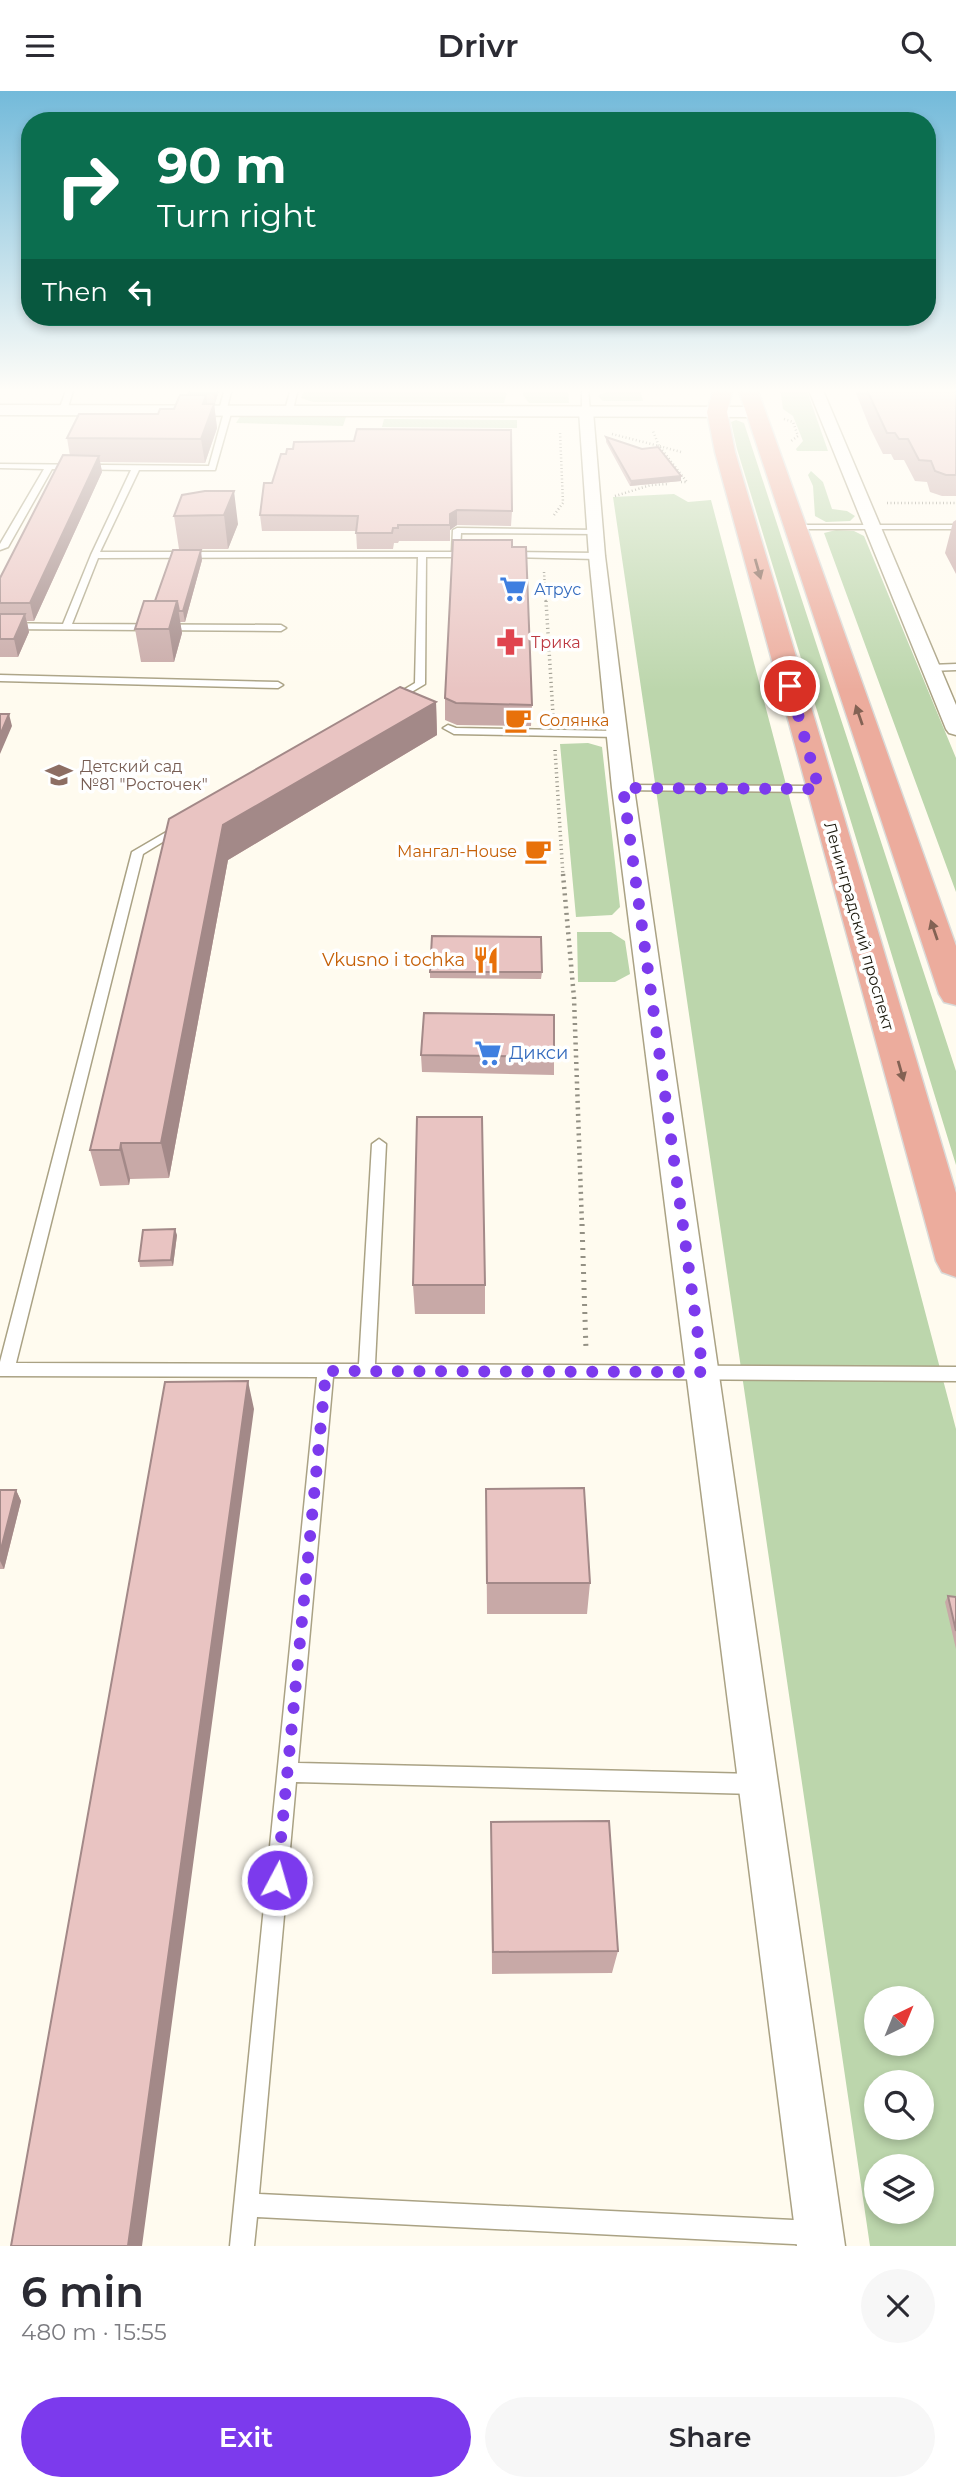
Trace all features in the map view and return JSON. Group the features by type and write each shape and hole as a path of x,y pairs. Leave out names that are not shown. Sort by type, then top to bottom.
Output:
{"main road":[{"name":"Ленинградский проспект","path":"735,489 956,1261"},
{"path":"782,489 956,994"}],"street":[{"path":"593,489 623,788 820,2239"},
{"path":"856,489 956,729"}],"lane":[{"path":"0,547 4,547 37,489"},
{"path":"67,626 95,555 126,489"},
{"path":"795,527 956,527"},
{"path":"456,554 457,530 596,530"},
{"path":"95,555 543,556 596,530"},
{"path":"380,707 397,703 420,684 422,554"},
{"path":"0,626 281,628"},
{"path":"930,668 956,667"},
{"path":"0,678 278,685"},
{"path":"433,721 454,731 618,734"},
{"path":"623,788 819,789"},
{"path":"195,818 138,852 3,1369 956,1374"},
{"path":"367,1371 379,1144"},
{"path":"242,2246 326,1371"},
{"path":"287,1772 760,1784"},
{"path":"246,2205 820,2239"}],"path":[{"path":"542,531 563,503 562,489"},
{"path":"596,530 647,489"},
{"path":"862,503 956,503"},
{"path":"543,556 566,923 574,997 587,1371"}],"green space":[{"path":"749,489 765,489 956,1071 956,1165"},
{"path":"813,489 825,489 832,509 847,511 855,516 850,521 826,522 815,516"},
{"path":"674,494 688,502 711,500 956,1429 956,2246 870,2246 867,2224 934,2224 934,2154 864,2154 864,2205 613,497"},
{"path":"836,530 854,531 864,536 956,758 956,892 824,533"},
{"path":"588,743 602,747 620,907 612,915 576,917 560,744"},
{"path":"577,932 611,932 625,941 630,974 615,982 578,982"}],"building":[{"path":"46,489 84,489 30,603 0,603 0,578"},
{"path":"263,489 512,489 512,511 457,510 450,514 450,525 398,525 398,528 393,528 392,533 356,533 358,516 260,515"},
{"path":"205,491 234,491 224,515 174,516 182,495"},
{"path":"453,540 512,540 512,547 526,547 532,705 456,703 445,698"},
{"path":"173,550 201,550 183,611 179,611 177,601 155,601"},
{"path":"144,601 177,601 169,629 135,629"},
{"path":"0,614 25,614 14,639 0,639"},
{"path":"400,687 436,702 223,825 161,1143 121,1143 120,1150 90,1150 169,819"},
{"path":"0,714 9,714 0,735"},
{"name":"Vkusno i tochka","path":"432,936 541,937 542,972 430,972"},
{"path":"424,1013 554,1015 554,1057 421,1055"},
{"path":"417,1117 482,1117 485,1285 413,1285"},
{"path":"175,1229 171,1260 139,1261 143,1230"},
{"path":"248,1381 128,2246 11,2246 165,1382"},
{"path":"584,1488 590,1583 487,1583 486,1489"},
{"path":"0,1490 16,1490 0,1553"},
{"path":"948,1596 956,1597 956,1631"},
{"path":"609,1821 618,1951 493,1952 491,1822"}],"place":[{"name":"Атрус","path":"513,589"},
{"name":"Трика","path":"510,642"},
{"name":"Солянка","path":"518,720"},
{"name":"Детский сад №81 \"Росточек\"","path":"59,775"},
{"name":"Мангал-House","path":"538,851"},
{"name":"Vkusno i tochka","path":"486,960"},
{"name":"Дикси","path":"488,1053"}],"route":[{"path":"277,1880 326,1371 703,1372 623,788 819,789 790,686"}]}
